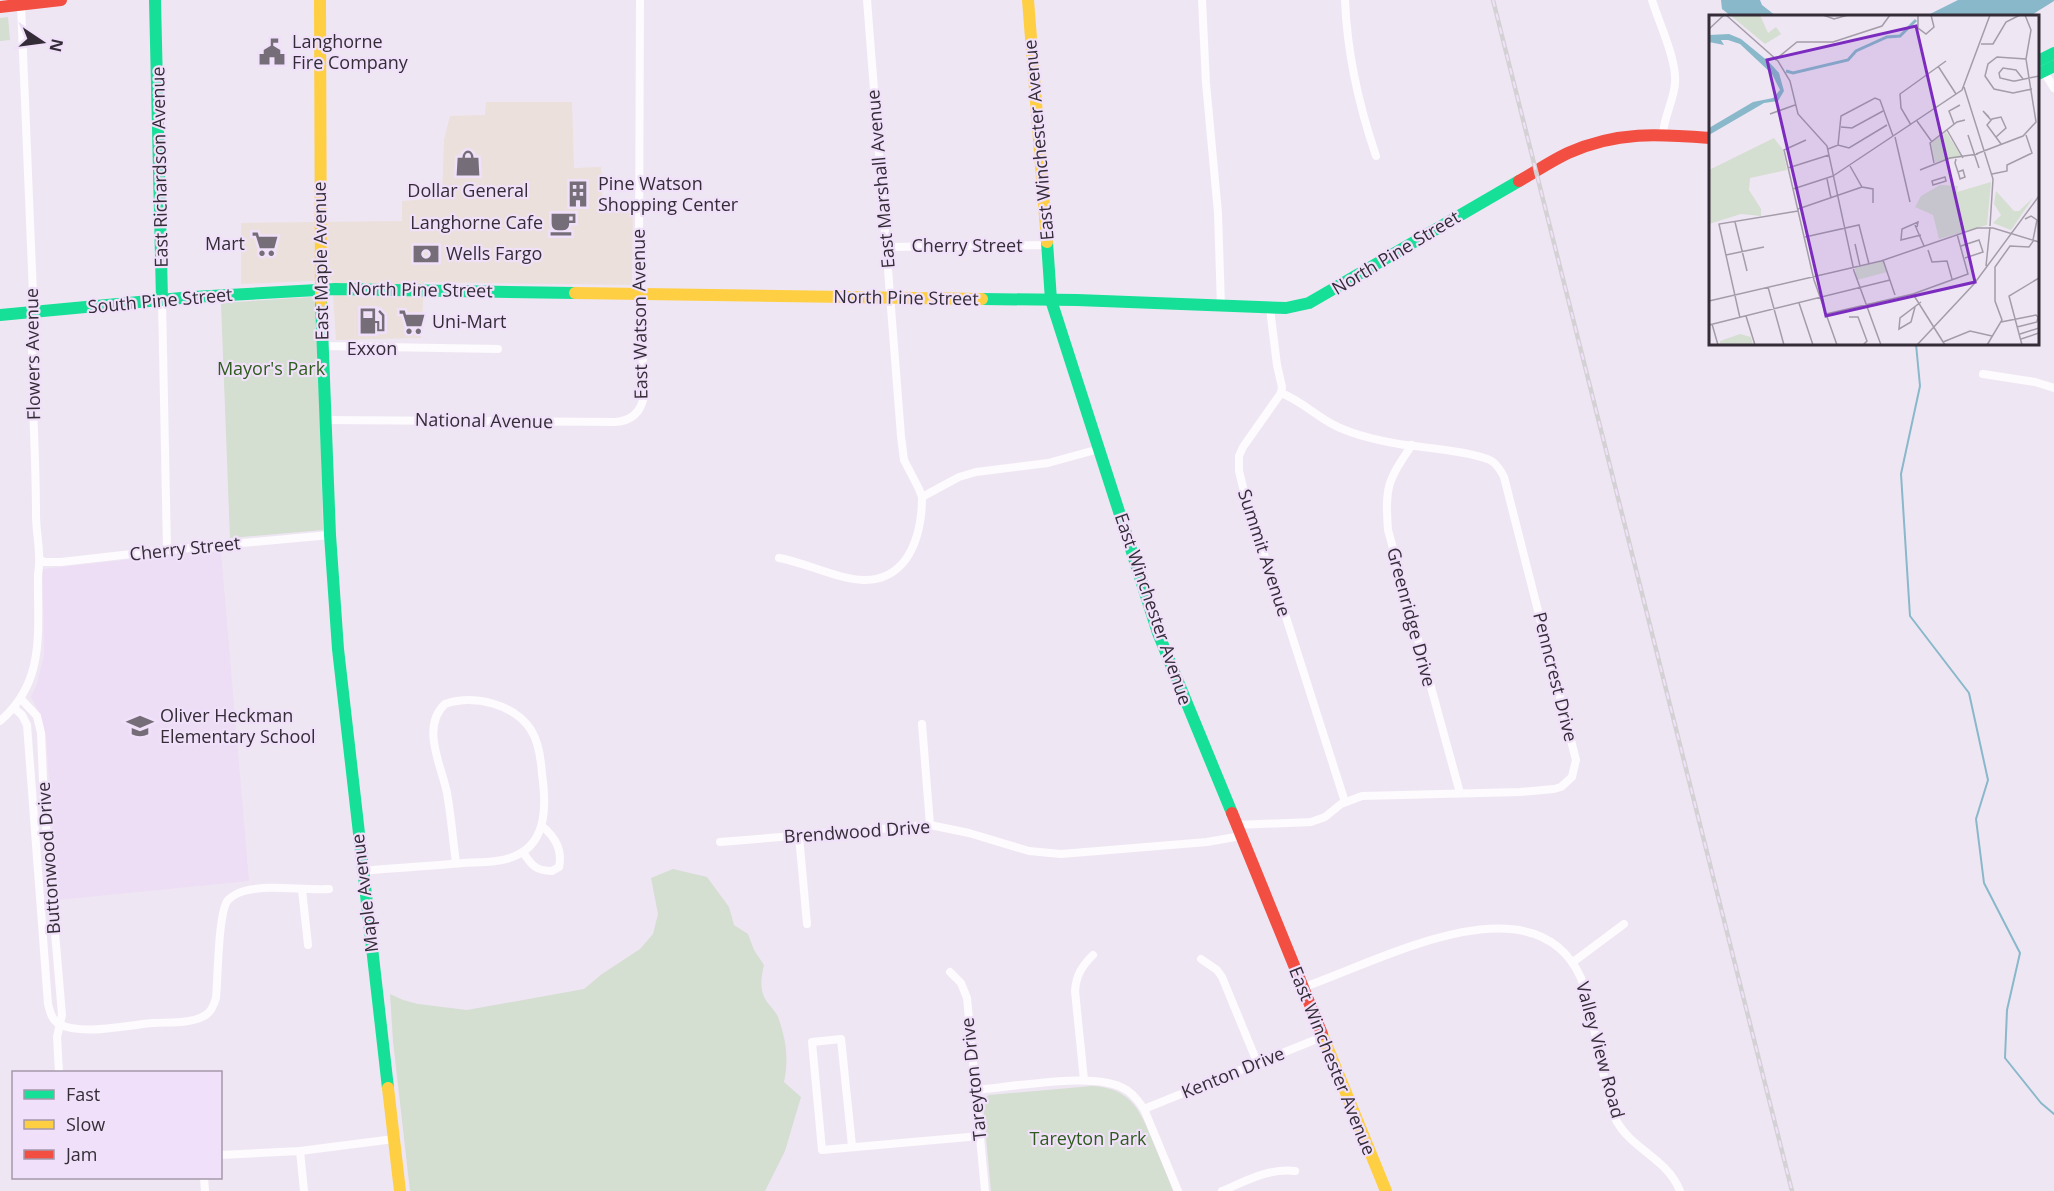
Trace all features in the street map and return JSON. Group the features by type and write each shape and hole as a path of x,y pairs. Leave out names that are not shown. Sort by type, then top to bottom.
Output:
{"main road":[{"path":"0,7 61,0"},
{"name":"East Richardson Avenue","path":"155,0 162,300"},
{"name":"East Maple Avenue","path":"320,0 322,345 334,594"},
{"name":"East Winchester Avenue","path":"1028,0 1051,300 1158,633 1301,988 1386,1191"},
{"path":"2042,66 2054,53"},
{"name":"North Pine Street","path":"321,289 1051,300 1286,308 1309,303 1566,154 1626,135 1663,134 1709,138"},
{"name":"South Pine Street","path":"0,315 162,300 321,289"},
{"name":"Maple Avenue","path":"334,594 400,1191"}],"street":[{"name":"East Watson Avenue","path":"639,411 644,396 639,294 640,0"},
{"name":"East Marshall Avenue","path":"867,0 904,460 922,497"},
{"path":"1202,0 1206,83 1218,213 1221,307"},
{"path":"1345,0 1351,57 1376,156"},
{"path":"1653,0 1676,80 1664,120 1663,134"},
{"name":"Flowers Avenue","path":"0,721 14,708 27,689 36,658 40,560 36,521 33,294 21,5"},
{"path":"2042,66 2054,88"},
{"name":"Cherry Street","path":"887,247 950,245 980,248 1047,245"},
{"name":"East Richardson Avenue","path":"162,300 167,550"},
{"path":"1270,309 1281,393"},
{"path":"322,345 498,350"},
{"path":"1983,374 2035,382 2054,388"},
{"name":"Penncrest Drive","path":"1238,831 1311,822 1325,817 1345,802 1362,796 1554,789 1572,777 1576,760 1501,471 1492,461 1478,456 1380,440 1340,428 1307,409 1296,399 1281,393"},
{"name":"Summit Avenue","path":"1281,393 1243,447 1239,456 1239,471 1249,512 1269,565 1345,802"},
{"name":"National Avenue","path":"325,420 615,422 626,421 639,411"},
{"name":"Greenridge Drive","path":"1412,446 1395,469 1387,487 1388,530 1460,793"},
{"path":"779,558 862,581 885,578 903,564 916,540 922,512 922,497 959,477 976,472 1048,463 1099,449"},
{"name":"Cherry Street","path":"40,560 61,562 330,535"},
{"name":"Buttonwood Drive","path":"21,699 37,716 41,733 44,803 62,1015 57,1037 59,1071"},
{"path":"363,871 456,863 510,858 523,852 530,845 542,826 545,813 541,764 533,733 527,724 509,710 490,703 462,701 445,704 435,723 434,748 447,794 456,863"},
{"name":"Buttonwood Drive","path":"14,708 22,715 27,725 48,1004 51,1016 59,1024"},
{"path":"922,724 930,825"},
{"name":"Brendwood Drive","path":"720,842 930,825 969,833 1029,851 1061,854 1184,844 1238,831"},
{"path":"523,852 532,866 537,869 552,871 559,867 560,855 556,843 542,826"},
{"path":"799,836 807,924"},
{"path":"59,1024 79,1028 106,1029 191,1020 206,1015 216,998 220,934 224,906 228,901 243,891 270,888 329,889"},
{"path":"302,890 308,945"},
{"path":"1573,962 1624,924"},
{"name":"Valley View Road","path":"1301,988 1408,947 1439,938 1501,929 1526,930 1545,937 1563,950 1573,962 1581,978 1608,1094 1617,1121 1644,1150 1664,1166 1672,1175 1680,1191"},
{"path":"1084,1080 1075,991 1076,980 1084,964 1093,955"},
{"path":"1201,959 1217,970 1222,977 1257,1062"},
{"name":"Tareyton Drive","path":"950,972 961,983 966,998 985,1191"},
{"name":"Kenton Drive","path":"1144,1109 1322,1037"},
{"path":"852,1146 841,1039 812,1042 822,1150 980,1136"},
{"path":"976,1090 1084,1080 1109,1082 1122,1087 1136,1098 1144,1109 1178,1191"},
{"path":"222,1155 300,1151 394,1139"},
{"path":"300,1151 304,1191"},
{"path":"1222,1191 1263,1173 1295,1171"}],"shaded area":[{"path":"486,102 572,102 574,168 601,167 603,206 633,206 632,285 424,282 421,338 336,340 332,280 241,284 241,223 402,221 402,201 442,198 444,140 450,116 485,115"},
{"name":"Oliver Heckman Elementary School","path":"221,552 249,881 57,900 46,735 41,717 31,697 37,684 44,655 43,569 188,553"}],"green space":[{"path":"8,17 10,40 0,41 0,18"},
{"name":"Mayor's Park","path":"311,297 317,302 323,530 230,538 221,303"},
{"path":"673,869 707,877 729,907 734,925 748,934 754,950 764,965 763,993 778,1017 785,1041 784,1082 801,1097 785,1151 765,1191 410,1191 390,994 418,1004 467,1010 584,989 640,949 653,934 658,914 651,878"},
{"name":"Tareyton Park","path":"1092,1086 1116,1091 1132,1103 1143,1120 1173,1191 991,1191 983,1104 985,1098 989,1095"}],"water":[{"path":"1721,0 1760,0 1762,5 1775,15 1730,15 1722,9"},
{"path":"1958,0 2054,0 2032,15 1928,15"}],"waterway":[{"path":"1916,345 1920,386 1901,474 1910,616 1969,693 1988,780 1976,819 1984,883 2020,953 2007,1010 2005,1058 2041,1103 2054,1114"}],"railway":[{"path":"1493,0 1792,1191"}],"traffic: fast":[{"path":"155,0 162,300"},
{"path":"2039,60 2054,53"},
{"path":"2039,74 2054,66"},
{"path":"982,299 1077,300 1286,308 1309,303 1519,181"},
{"path":"1047,242 1051,300 1158,633 1232,813"},
{"path":"0,315 192,297 335,289 575,293"},
{"path":"321,301 330,535 338,649 388,1088"}],"traffic: slow":[{"path":"320,0 321,301"},
{"path":"1028,0 1047,242"},
{"path":"575,293 982,299"},
{"path":"1322,1034 1386,1191"},
{"path":"388,1088 400,1191"}],"traffic: jam":[{"path":"0,7 61,0"},
{"path":"1519,181 1568,153 1604,141 1655,135 1709,138"},
{"path":"1232,813 1322,1034"}],"place":[{"name":"Langhorne Fire Company","path":"272,52"},
{"name":"Dollar General","path":"468,163"},
{"name":"Pine Watson Shopping Center","path":"578,194"},
{"name":"Langhorne Cafe","path":"563,223"},
{"name":"Mart","path":"265,244"},
{"name":"Wells Fargo","path":"426,254"},
{"name":"Exxon","path":"372,321"},
{"name":"Uni-Mart","path":"412,322"},
{"name":"Oliver Heckman Elementary School","path":"140,726"}]}
